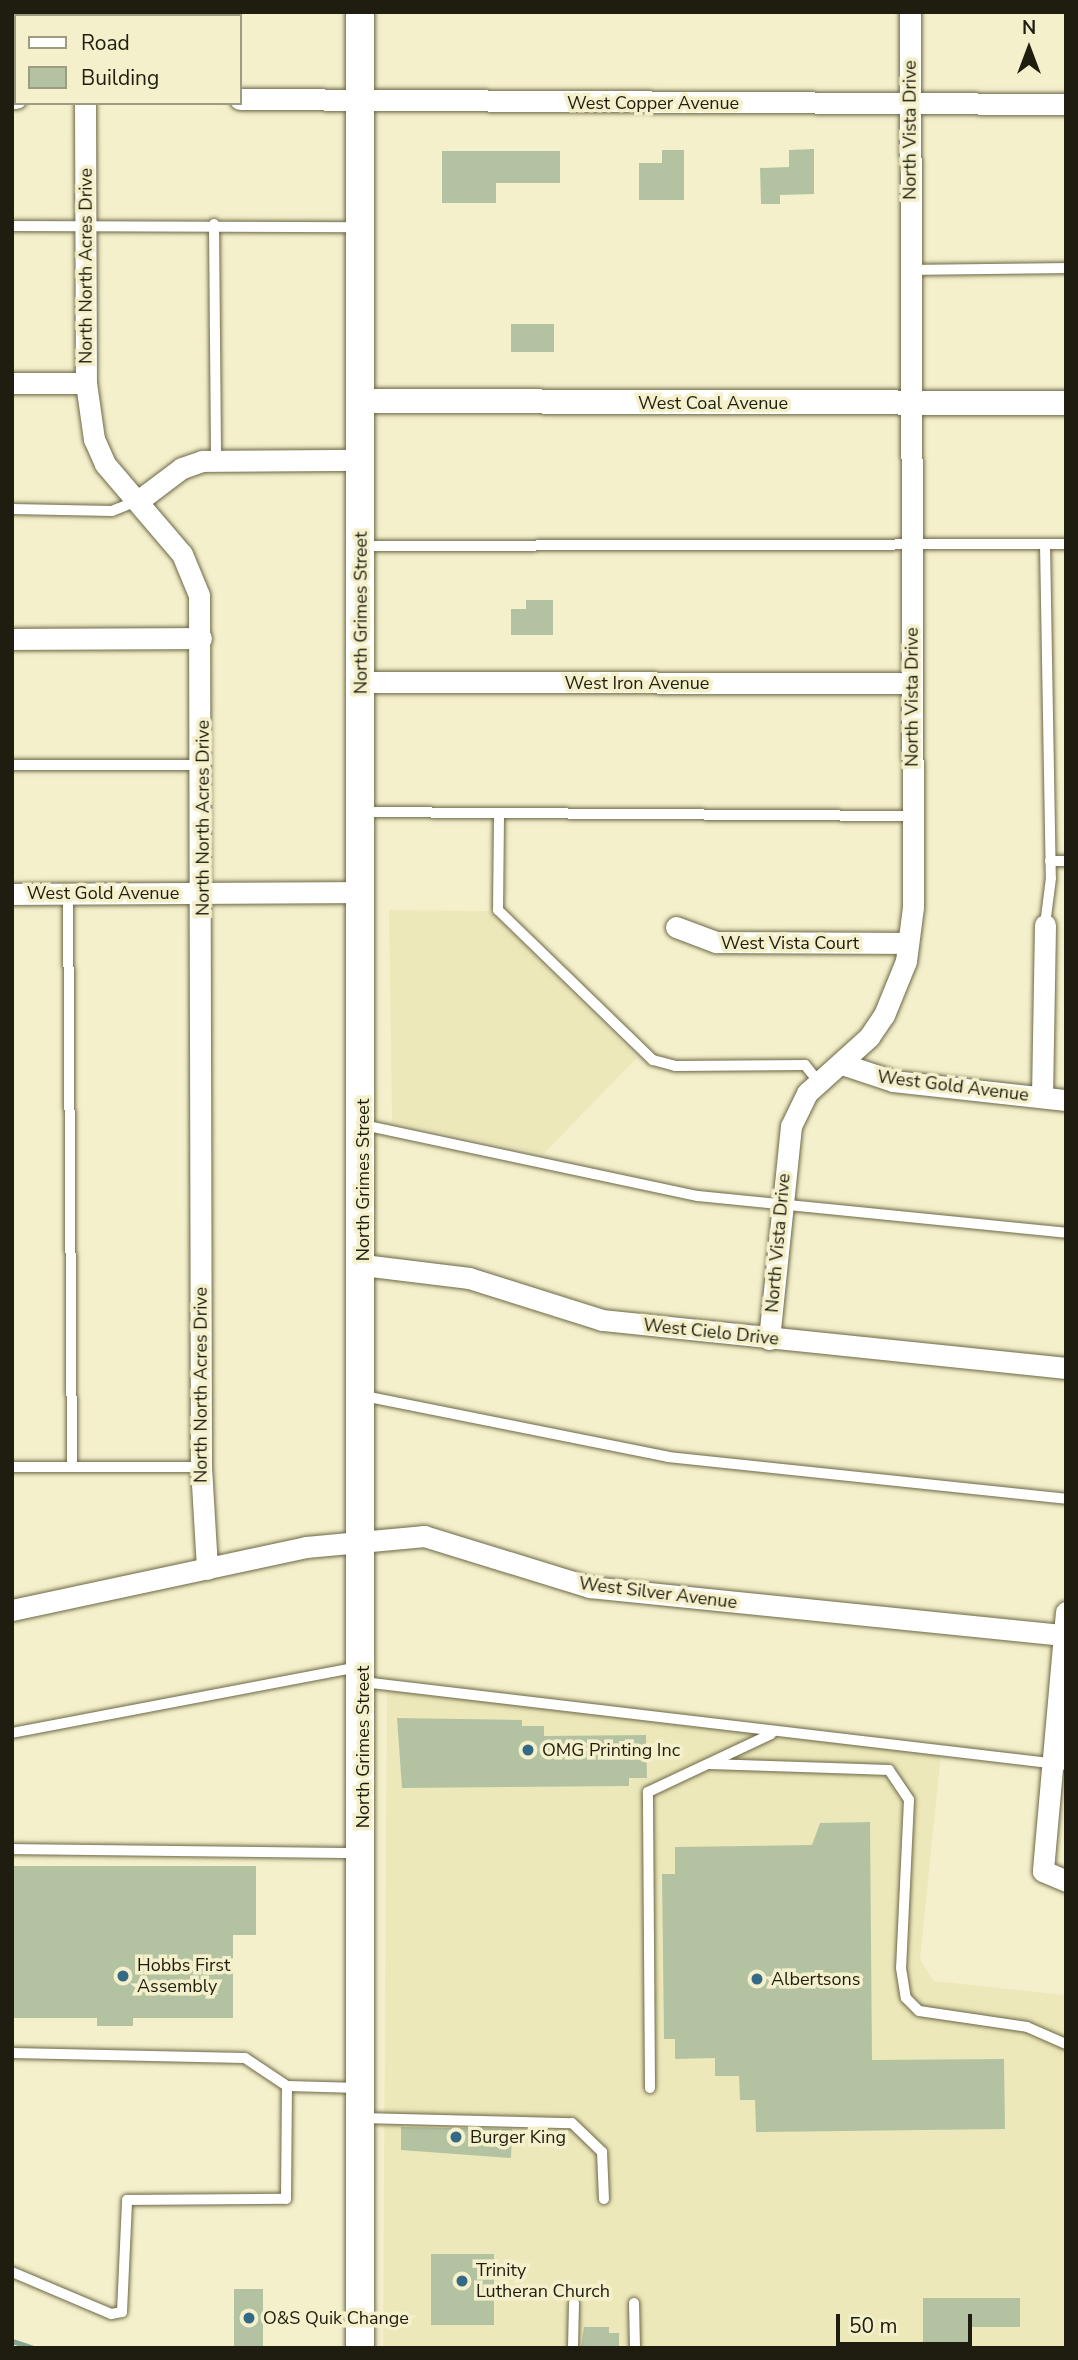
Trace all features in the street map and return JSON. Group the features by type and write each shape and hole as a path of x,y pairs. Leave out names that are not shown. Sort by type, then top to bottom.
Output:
{"main road":[{"name":"North Grimes Street","path":"360,12 364,1537 360,2348"}],"street":[{"name":"North Vista Drive","path":"769,1339 791,1126 818,1082 842,1064 884,1015 908,943 913,816 910,12"},
{"name":"West Copper Avenue","path":"242,99 1066,104"},
{"name":"North North Acres Drive","path":"85,105 88,225 86,383 105,464 138,501 192,574 201,638 204,765 201,1467 207,1569"},
{"path":"12,383 86,383"},
{"name":"West Coal Avenue","path":"360,401 1066,402"},
{"path":"138,501 181,468 216,461 361,460"},
{"path":"12,639 201,638"},
{"name":"West Iron Avenue","path":"362,682 911,683"},
{"name":"West Gold Avenue","path":"12,894 362,892"},
{"path":"1042,1097 1045,925"},
{"name":"West Vista Court","path":"676,927 716,942 908,943"},
{"name":"West Gold Avenue","path":"842,1064 893,1082 1066,1100"},
{"name":"West Cielo Drive","path":"363,1265 458,1276 602,1320 1066,1368"},
{"name":"West Silver Avenue","path":"12,1610 364,1537 451,1542 510,1567 590,1587 1065,1635"},
{"path":"1066,1612 1059,1764 1043,1871 1066,1881"}],"lane":[{"path":"214,224 216,461"},
{"path":"12,226 214,224 361,227"},
{"path":"910,270 1066,268"},
{"path":"12,509 111,511 138,501"},
{"path":"1045,544 1050,861 1045,925"},
{"path":"361,546 1066,544"},
{"path":"12,765 204,765"},
{"path":"362,812 499,816 913,816"},
{"path":"499,816 498,910 653,1060 676,1066 805,1065 818,1082"},
{"path":"1050,861 1066,861"},
{"path":"68,893 72,1467"},
{"path":"363,1125 613,1181 781,1204 1066,1234"},
{"path":"363,1396 668,1457 1066,1499"},
{"path":"12,1467 201,1467"},
{"path":"12,1733 363,1674 773,1733 1059,1764"},
{"path":"650,2088 648,1792 773,1733"},
{"path":"709,1763 889,1770 909,1800 901,1968 906,1998 919,2011 1027,2027 1066,2043"},
{"path":"12,1849 363,1853"},
{"path":"12,2053 244,2058 287,2086 361,2088"},
{"path":"12,2272 111,2314 122,2312 127,2200 286,2199 287,2086"},
{"path":"361,2118 572,2123 602,2152 604,2199"},
{"path":"573,2348 574,2303"},
{"path":"634,2303 635,2348"}],"shaded area":[{"path":"389,910 490,911 637,1058 543,1154 392,1122"},
{"path":"387,1685 941,1753 920,1960 934,1981 1066,1995 1066,2348 383,2348"}],"building":[{"path":"814,149 814,194 780,195 780,204 761,204 760,168 789,167 789,150"},
{"path":"662,150 684,150 684,200 639,200 639,163 662,163"},
{"path":"442,151 560,151 560,183 496,183 496,203 442,203"},
{"path":"511,324 554,324 554,352 511,352"},
{"path":"526,600 553,600 553,635 511,635 511,609 526,609"},
{"path":"397,1718 522,1720 522,1726 544,1726 544,1736 646,1735 647,1778 629,1778 629,1786 402,1788"},
{"path":"870,1822 872,2060 1004,2059 1005,2129 756,2132 755,2100 740,2100 739,2076 715,2076 715,2058 675,2059 675,2039 664,2039 662,1874 675,1874 675,1847 812,1845 820,1823"},
{"name":"Hobbs First Assembly","path":"12,1866 256,1866 256,1935 233,1935 233,2018 133,2018 133,2026 97,2026 97,2018 12,2018"},
{"name":"Burger King","path":"401,2127 512,2129 511,2158 401,2150"},
{"name":"Trinity Lutheran Church","path":"431,2254 494,2254 494,2325 431,2325"},
{"name":"O&S Quik Change","path":"234,2289 263,2289 263,2348 234,2348"},
{"path":"923,2298 1020,2298 1020,2327 971,2327 971,2348 923,2348"},
{"path":"584,2327 609,2327 609,2333 619,2333 619,2348 581,2348"}],"waterway":[{"path":"12,2341 33,2348"}],"place":[{"name":"OMG Printing Inc","path":"528,1750"},
{"name":"Hobbs First Assembly","path":"123,1976"},
{"name":"Albertsons","path":"757,1979"},
{"name":"Burger King","path":"456,2137"},
{"name":"Trinity Lutheran Church","path":"462,2281"},
{"name":"O&S Quik Change","path":"249,2318"}]}
